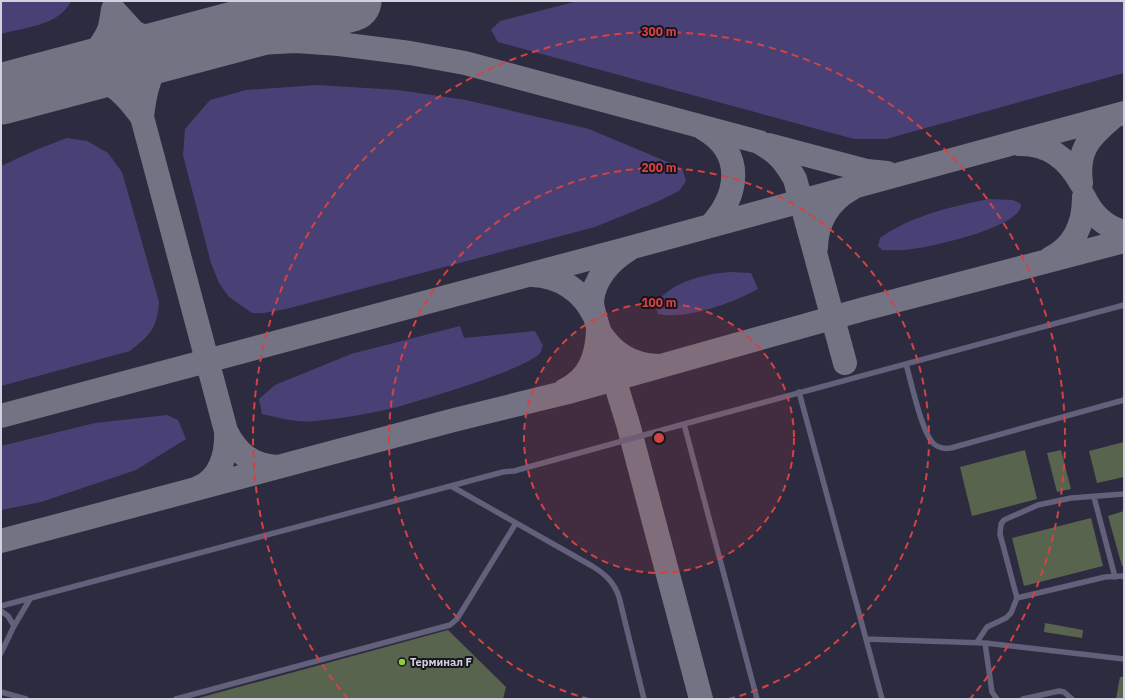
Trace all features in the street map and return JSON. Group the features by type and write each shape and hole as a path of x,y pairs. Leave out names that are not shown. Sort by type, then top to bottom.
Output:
{"lane":[{"path":"1,606 451,486 514,471 799,392 1124,305"},
{"path":"906,364 925,432 934,444 940,448 952,448 1124,400"},
{"path":"799,392 882,699"},
{"path":"684,424 757,699"},
{"path":"451,486 592,566 602,573 615,586 644,699"},
{"path":"977,642 987,627 1006,618 1011,613 1017,598 1000,534 1001,524 1011,517 1038,505 1071,498 1124,494"},
{"path":"1094,497 1115,577"},
{"path":"176,699 450,625 457,618 516,523"},
{"path":"1017,598 1105,577 1124,576"},
{"path":"1,653 14,626 30,599"},
{"path":"1,611 8,616 14,626"},
{"path":"866,638 977,642 1124,659"},
{"path":"985,643 992,692 997,699"},
{"path":"1023,699 1058,691 1064,692 1072,699"},
{"path":"1,692 26,699"}],"shaded area":[{"path":"1,1 71,1 66,9 50,21 1,34"},
{"path":"578,1 1124,1 1124,73 886,139 854,139 498,42 491,30 500,21"},
{"path":"317,85 398,90 466,100 589,129 682,168 686,181 679,191 659,201 595,227 286,309 264,313 252,313 229,297 219,283 211,263 183,155 185,129 210,100 246,90"},
{"path":"67,138 87,141 108,153 122,172 159,302 156,319 147,336 130,351 1,386 1,166"},
{"path":"989,199 1013,200 1021,204 1018,212 1007,220 992,228 955,240 908,250 882,250 878,246 880,238 905,223 960,205"},
{"path":"731,272 751,273 758,289 736,300 710,309 683,315 658,314 655,304 662,296 680,284 700,277"},
{"path":"460,326 464,338 535,331 543,346 541,352 517,367 474,383 397,407 367,414 309,421 289,420 262,414 259,399 275,385 351,354"},
{"path":"167,415 178,420 186,439 136,470 41,502 1,510 1,446 95,423"}],"building":[{"path":"1124,442 1124,477 1097,483 1089,451"},
{"path":"1025,450 1037,499 972,516 960,467"},
{"path":"1061,450 1071,489 1057,492 1047,453"},
{"path":"1124,511 1124,566 1122,566 1108,516"},
{"path":"1091,518 1103,566 1024,586 1012,538"},
{"path":"1045,623 1083,630 1082,638 1044,632"},
{"name":"Терминал F","path":"448,630 506,687 503,699 195,699"},
{"path":"1120,677 1124,677 1124,699 1116,699"}],"taxiway":[{"path":"1,112 62,80 77,70 89,59 100,46 109,30 113,9 134,32 151,40 168,45 221,45 296,41 339,44 410,53 465,63 759,142 780,158 795,179 845,363"},
{"path":"68,77 95,79 106,82 129,100 142,117 150,78 154,70 163,58 185,45"},
{"path":"124,58 142,117 226,431"},
{"path":"1,416 633,247 1124,113"},
{"path":"1019,144 1039,146 1056,154 1070,167 1081,183 1081,162 1086,146 1096,132 1112,118"},
{"path":"704,129 717,139 726,150 732,162 733,175 732,188 727,201 720,214 710,226"},
{"path":"769,145 867,171 887,173"},
{"path":"816,248 818,230 825,214 836,200 851,189"},
{"path":"1051,258 1066,247 1076,233 1080,225 1084,207 1084,197 1091,209 1100,219 1111,227 1124,232"},
{"path":"1,541 454,420 572,391 864,309 1124,241"},
{"path":"595,317 592,301 596,285 609,265 628,250"},
{"path":"532,275 552,278 570,287 584,300 595,317 628,424 701,699"},
{"path":"565,390 574,385 586,373 594,357 598,330 610,345 623,356 639,363 658,366"},
{"path":"198,488 206,484 212,478 221,464 224,456 226,431 235,446 246,457 260,464 278,467"}],"runway":[{"path":"1,94 351,1"}],"place":[{"name":"Терминал F","path":"402,662"}]}
